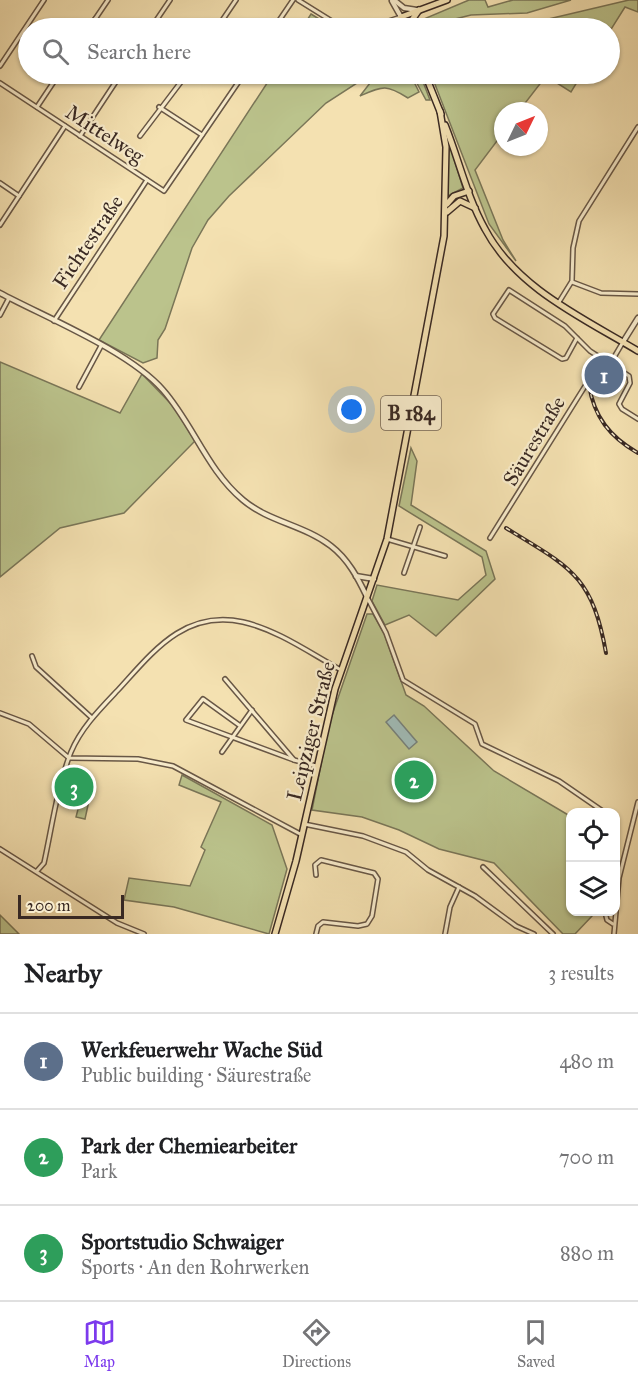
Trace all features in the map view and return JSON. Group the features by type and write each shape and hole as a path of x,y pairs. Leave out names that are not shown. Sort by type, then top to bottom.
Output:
{"main road":[{"path":"401,17 447,0"},
{"path":"413,18 419,10"},
{"path":"429,84 476,209 487,233 505,261 528,282 638,351"},
{"name":"B 184","path":"440,111 446,147 447,209"},
{"path":"447,209 452,197 469,191"},
{"path":"447,209 460,201 476,209"},
{"name":"Leipziger Straße","path":"275,934 302,835 316,766 342,670 387,539 441,260 447,209"}],"street":[{"path":"32,18 44,0"},
{"path":"96,18 108,0"},
{"path":"158,18 170,0"},
{"path":"224,18 236,0"},
{"path":"281,18 293,0"},
{"path":"298,0 327,18"},
{"path":"393,0 404,7 419,10"},
{"path":"393,0 401,17 398,18"},
{"path":"0,66 18,39"},
{"name":"Mittelweg","path":"0,83 164,191 202,135"},
{"path":"37,107 52,84"},
{"path":"80,136 114,84"},
{"path":"140,136 159,107 179,84"},
{"path":"159,107 202,135 237,84"},
{"path":"0,225 65,126"},
{"path":"559,302 572,282 573,248 579,221 638,127"},
{"name":"Fichtestraße","path":"54,321 147,180"},
{"path":"0,183 20,196"},
{"path":"572,282 601,293 638,294"},
{"path":"577,338 566,358 562,359 495,318 493,314 509,290 549,315 577,338 602,359 630,378 629,385 619,404 621,408 638,419"},
{"path":"0,293 122,357 162,389 216,471 237,495 272,519 324,540 340,553 356,575 406,683 475,724 483,744 559,781 597,808"},
{"path":"0,315 9,298"},
{"path":"610,363 638,318"},
{"path":"79,387 101,346"},
{"name":"Säurestraße","path":"490,538 602,359"},
{"path":"404,573 420,527"},
{"path":"387,539 445,556"},
{"path":"356,575 374,579"},
{"path":"363,611 374,611"},
{"path":"37,871 44,863 69,758 92,718 150,652 171,636 194,625 218,621 242,622 283,638 342,670"},
{"path":"32,657 41,673 92,718"},
{"path":"225,679 294,760"},
{"path":"239,725 203,699 186,720 316,766"},
{"path":"222,752 239,725 252,710"},
{"path":"0,713 29,724 69,758 138,759 173,766 302,835"},
{"path":"620,874 638,802"},
{"path":"304,824 363,836 394,846 410,854 428,870 459,887 516,926 534,934"},
{"path":"0,849 37,871 46,881 117,924 144,934"},
{"path":"316,875 315,865 321,860 374,873 378,879 372,916 367,924 358,926 323,922 318,926 316,934"},
{"path":"483,867 553,934"},
{"path":"445,934 450,906 459,887"},
{"path":"606,916 607,920 613,924"},
{"path":"614,916 614,934"}],"green space":[{"path":"469,0 485,0 488,7 513,0 571,0 527,13 426,18"},
{"path":"629,0 638,0 638,12 625,7 618,18 553,18"},
{"path":"266,84 355,84 326,103 229,196 208,220 192,248 165,329 158,340 157,358 143,363 99,340"},
{"path":"369,84 415,84 419,92 408,98 394,90 384,88 360,96"},
{"path":"417,84 424,84 430,100 426,100"},
{"path":"435,84 540,84 526,102 494,102 494,145 475,170 503,240 516,261 489,224"},
{"path":"558,84 576,84 571,92"},
{"path":"448,139 463,188 448,196 446,140"},
{"path":"0,362 120,413 142,374 174,407 195,441 124,513 60,528 0,577"},
{"path":"411,448 417,461 411,505 486,551 495,579 436,636 409,615 385,625 372,601 377,585 458,600 486,575 482,557 399,506"},
{"path":"367,614 373,614 384,633 406,695 424,706 494,771 566,814 566,916 592,916 575,934 563,934 494,863 439,849 399,830 362,817 312,810 329,724"},
{"path":"182,775 272,825 287,869 269,934 174,907 124,900 129,878 190,886 205,850 201,847 221,802 179,785"},
{"path":"82,794 90,796 85,819 76,817"},
{"path":"0,915 19,934 0,934"}],"water":[{"path":"394,715 417,742 409,749 386,722"}],"railway":[{"path":"589,385 595,407 605,425 619,440 638,453"},
{"path":"506,528 562,564 585,589 600,627 606,653"}],"place":[{"name":"Werkfeuerwehr Wache Süd","path":"604,375"},
{"name":"Park der Chemiearbeiter","path":"414,780"},
{"name":"Sportstudio Schwaiger","path":"74,787"}]}
